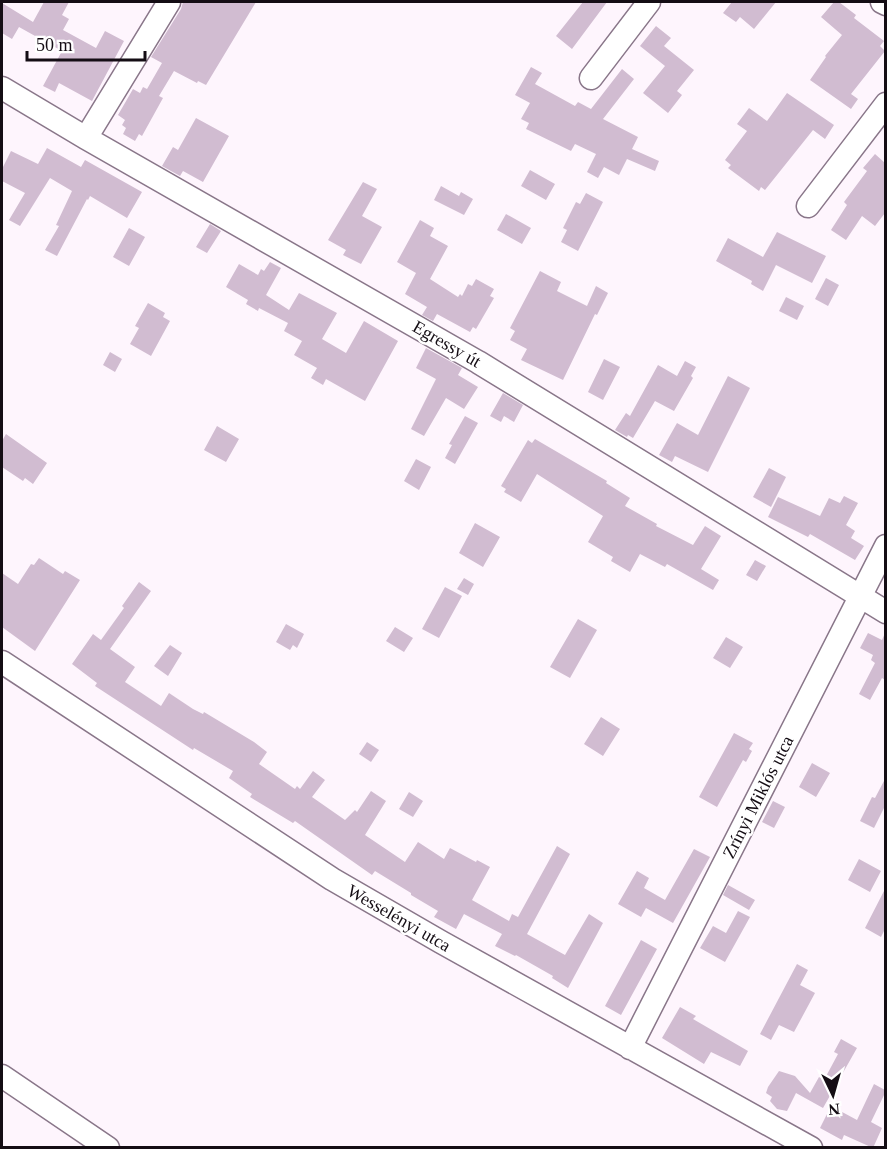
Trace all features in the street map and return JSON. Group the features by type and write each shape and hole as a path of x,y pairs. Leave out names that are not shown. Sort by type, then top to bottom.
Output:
{"street":[{"path":"86,138 169,2"},
{"path":"591,78 649,2"},
{"name":"Egressy út","path":"2,88 478,362 885,612"},
{"path":"808,206 885,104"},
{"name":"Zrínyi Miklós utca","path":"630,1047 885,546"},
{"name":"Wesselényi utca","path":"2,662 332,879 811,1148"},
{"path":"2,1076 108,1148"}],"building":[{"path":"44,2 69,2 62,15 69,19 63,30 96,48 105,31 124,41 92,101 59,83 55,92 43,86 62,51 19,27 12,39 2,33 2,3 33,22"},
{"path":"183,2 256,2 206,85 174,71 159,96 163,98 142,136 139,134 135,141 123,134 126,128 122,125 125,120 118,115 133,89 140,93 143,87 147,89 162,63 151,57"},
{"path":"583,2 607,2 572,49 556,36"},
{"path":"732,2 776,2 754,29 740,17 736,22 723,13"},
{"path":"834,2 839,2 856,15 854,18 884,41 880,46 885,51 851,94 858,99 851,109 810,80 842,35 821,17"},
{"path":"656,26 671,38 664,46 694,70 677,91 682,95 668,113 643,93 665,66 640,46"},
{"path":"531,67 542,73 535,84 575,106 578,102 591,109 622,69 634,79 603,119 638,137 632,149 659,161 655,171 627,159 619,175 604,167 598,178 587,172 596,154 575,144 571,151 526,129 529,123 521,119 530,103 515,95"},
{"path":"787,93 834,125 825,139 813,130 765,190 761,187 759,191 728,168 731,165 725,160 747,131 737,124 749,108 767,121"},
{"path":"196,118 229,136 203,182 183,171 180,176 162,166 173,147 178,150"},
{"path":"47,148 81,167 85,160 142,192 127,218 90,196 57,256 45,250 59,226 56,225 72,191 50,178 20,226 9,220 25,193 2,181 2,169 11,151 38,164"},
{"path":"875,154 885,163 885,213 875,226 862,216 846,240 831,230 847,205 844,202 867,171 863,168"},
{"path":"530,170 555,184 546,200 521,186"},
{"path":"363,182 377,189 362,216 382,227 361,264 343,255 346,250 328,240"},
{"path":"441,186 459,196 461,192 473,199 464,215 434,200"},
{"path":"586,193 603,202 578,251 561,242 567,230 563,228 576,202 580,204"},
{"path":"506,214 531,228 522,244 497,230"},
{"path":"420,220 434,228 430,236 448,246 430,279 458,297 460,294 462,296 468,284 472,286 476,279 494,289 490,296 494,298 476,329 473,327 470,332 437,314 433,321 422,315 427,307 405,294 416,273 397,262"},
{"path":"210,224 221,231 207,253 196,247"},
{"path":"129,228 145,237 129,266 113,257"},
{"path":"777,232 826,256 812,283 776,265 763,291 751,284 752,281 716,261 728,238 763,257"},
{"path":"270,262 281,268 266,295 289,310 299,293 337,313 322,339 346,353 364,321 398,341 365,401 326,379 323,385 311,378 317,368 294,355 302,341 284,331 288,323 259,308 258,311 246,304 248,300 226,287 239,264 258,275 261,269 264,271"},
{"path":"540,271 561,282 557,291 587,306 596,286 608,293 597,315 595,314 563,380 521,360 527,349 510,340 515,331 510,328"},
{"path":"826,278 839,285 828,306 815,299"},
{"path":"786,297 804,306 797,320 779,311"},
{"path":"148,303 165,313 163,317 170,321 151,356 130,344 139,328 135,326"},
{"path":"426,348 462,368 458,375 478,387 464,409 446,398 424,436 411,429 436,379 416,368"},
{"path":"110,352 122,359 115,372 103,365"},
{"path":"604,359 620,367 603,400 588,392"},
{"path":"685,361 696,367 691,376 693,378 674,411 655,401 633,438 615,430 626,413 630,416 658,365 677,376"},
{"path":"728,376 750,388 708,472 675,456 672,462 659,455 677,423 698,435"},
{"path":"503,393 523,405 514,422 504,416 501,422 490,416"},
{"path":"465,416 478,423 455,464 445,458 452,445 449,444"},
{"path":"217,426 239,439 226,462 204,450"},
{"path":"6,434 47,463 33,484 25,478 23,481 2,467 2,441"},
{"path":"535,439 607,481 606,483 630,498 625,506 657,524 656,526 693,545 705,526 721,536 701,569 719,580 713,590 667,564 665,567 640,554 630,572 611,561 613,557 588,542 603,516 537,474 521,502 504,492 506,489 501,486 528,440 532,443"},
{"path":"416,459 431,467 419,490 404,481"},
{"path":"769,468 786,477 771,507 753,497"},
{"path":"844,496 858,503 846,525 855,531 851,538 864,546 855,560 810,534 808,537 768,517 778,497 820,516 829,498 840,503"},
{"path":"475,523 500,537 483,567 459,553"},
{"path":"39,558 63,574 65,571 80,580 35,651 2,627 2,573 18,584 31,564 34,565"},
{"path":"755,560 766,566 757,581 746,575"},
{"path":"464,578 474,584 468,595 457,589"},
{"path":"139,582 151,591 110,649 135,667 125,682 161,706 169,693 193,709 203,714 204,712 254,742 267,752 259,764 295,789 297,786 300,789 313,771 325,780 312,797 345,820 355,810 357,812 371,791 386,801 365,835 405,862 418,842 444,859 450,848 490,867 472,900 509,921 512,914 518,917 557,846 570,854 527,934 565,955 589,914 603,923 568,988 552,978 553,976 495,946 502,934 464,914 456,929 434,917 438,911 411,893 375,871 372,875 295,821 293,823 250,797 252,794 229,778 233,771 194,748 193,750 95,686 97,683 72,664 93,634 101,640"},
{"path":"445,587 462,596 439,638 422,629"},
{"path":"578,619 597,630 570,678 550,667"},
{"path":"286,624 304,634 297,648 293,645 290,650 276,642"},
{"path":"395,627 413,638 404,652 386,641"},
{"path":"868,633 882,640 885,633 885,680 882,678 870,700 859,694 875,663 871,660 873,655 860,648"},
{"path":"726,637 743,647 730,668 713,658"},
{"path":"170,645 182,653 168,676 154,666"},
{"path":"601,717 620,729 603,756 584,744"},
{"path":"734,733 753,743 749,749 752,751 746,762 743,760 717,807 699,797"},
{"path":"367,742 379,750 371,762 359,754"},
{"path":"812,763 830,773 816,797 799,787"},
{"path":"885,779 885,806 874,828 860,821 872,797 875,798"},
{"path":"409,792 423,801 413,817 399,809"},
{"path":"773,801 785,807 774,828 762,822"},
{"path":"694,849 710,857 673,923 646,908 641,917 618,904 637,871 649,878 644,888 665,900"},
{"path":"859,859 881,871 870,892 848,880"},
{"path":"728,885 755,900 749,910 723,895"},
{"path":"885,889 885,929 881,937 865,928"},
{"path":"738,911 750,917 725,962 700,948 713,926 726,933"},
{"path":"641,940 657,949 621,1015 605,1006"},
{"path":"797,964 808,970 800,985 815,993 794,1032 779,1025 771,1040 760,1034"},
{"path":"680,1007 696,1016 693,1019 748,1051 740,1066 711,1052 704,1064 662,1038"},
{"path":"841,1039 857,1048 823,1108 796,1093 787,1111 777,1109 770,1101 772,1097 766,1093 779,1071 795,1076 810,1093 819,1077 824,1080 838,1054 834,1052"},
{"path":"874,1084 885,1090 885,1093 871,1122 882,1128 873,1148 844,1135 842,1140 820,1128 831,1106 857,1120"}]}
